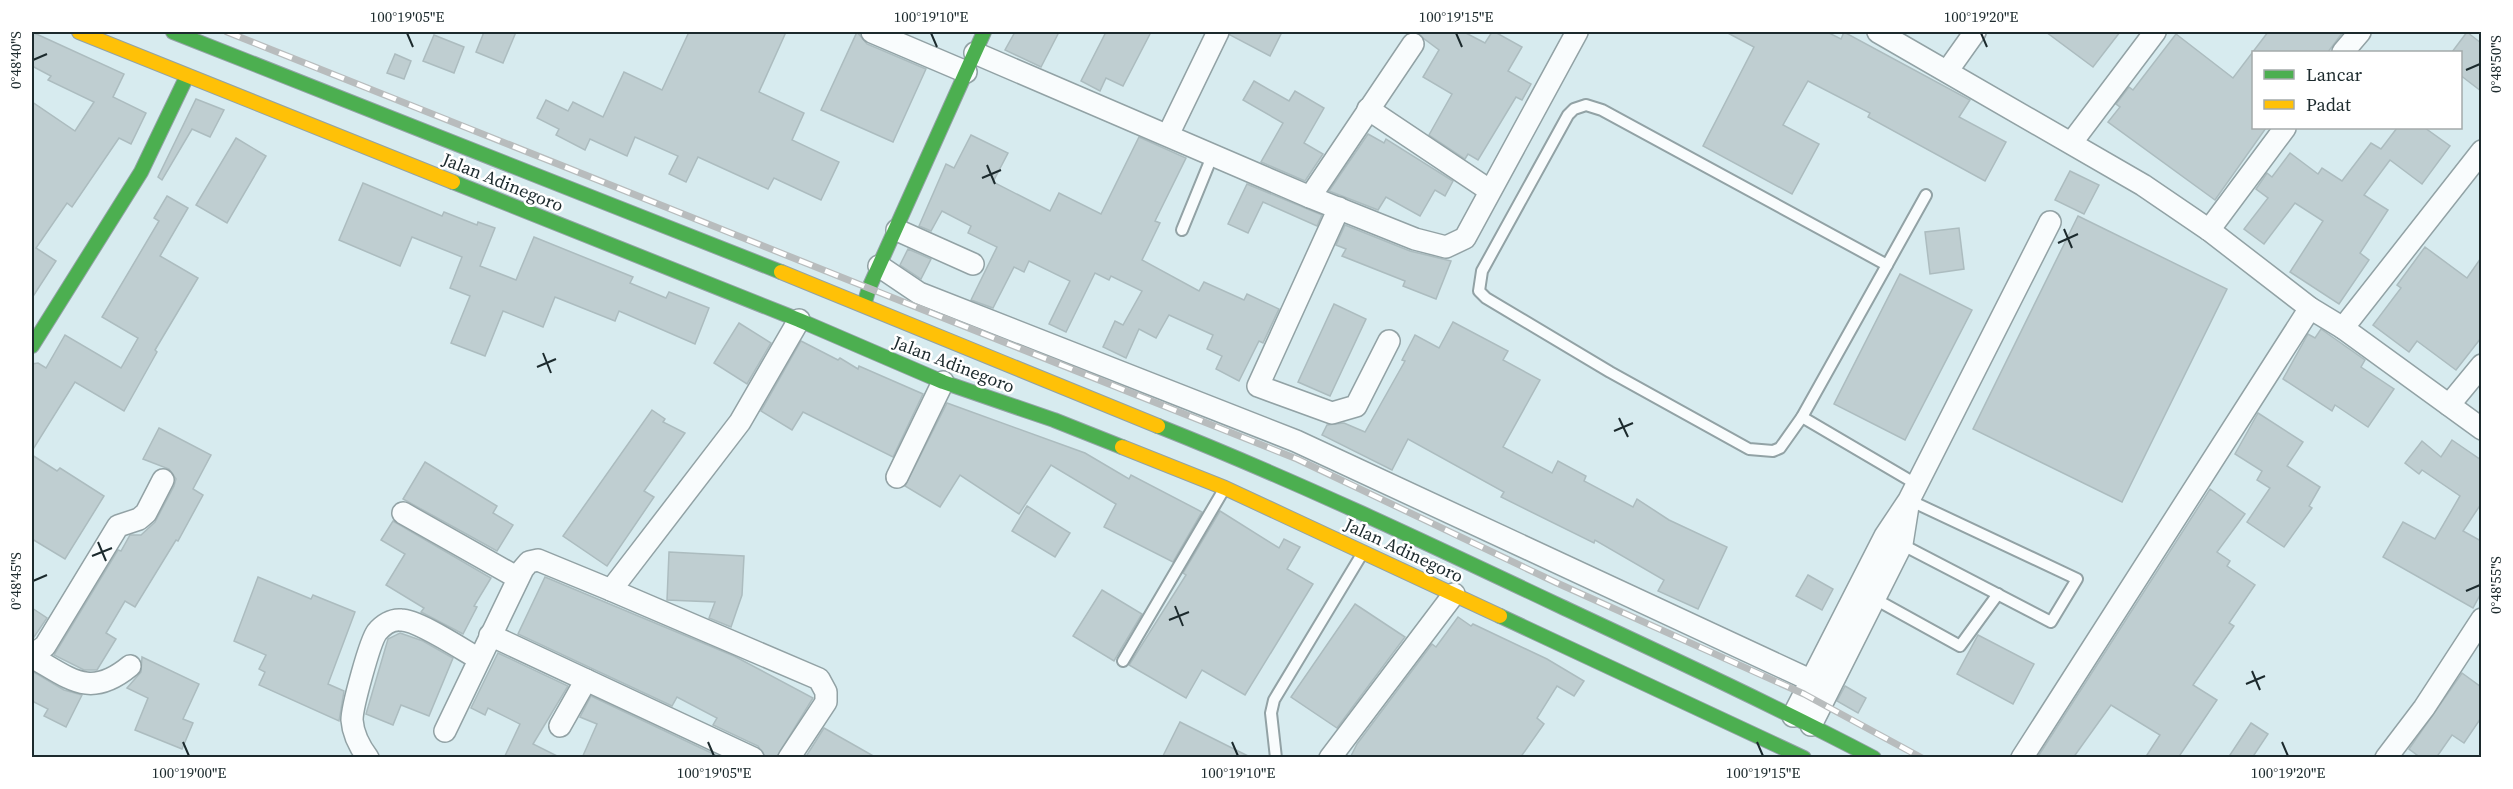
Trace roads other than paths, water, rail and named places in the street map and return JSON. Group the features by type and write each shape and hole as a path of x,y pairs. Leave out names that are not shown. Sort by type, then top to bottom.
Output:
{"main road":[{"name":"Jalan Adinegoro","path":"79,32 799,320 943,382 1054,420 1225,488 1799,756"},
{"path":"172,32 864,305 1018,371 1218,450 1472,564 1802,721 1874,758"},
{"path":"864,305 879,266 984,32"},
{"path":"32,346 141,172 187,76"}],"street":[{"path":"872,32 971,63 1168,135 1310,197 1415,239 1446,247 1465,238 1576,32"},
{"path":"1168,135 1218,32"},
{"path":"1878,32 2073,142 2143,185 2209,230 2310,308 2343,328 2481,429"},
{"path":"1948,70 1975,32"},
{"path":"2073,142 2154,32"},
{"path":"2344,51 2360,32"},
{"path":"1310,197 1413,44"},
{"path":"1368,109 1489,190"},
{"path":"2209,230 2284,129"},
{"path":"2343,328 2481,151"},
{"path":"1339,208 1258,386 1332,413 1341,412 1356,406 1389,341"},
{"path":"1802,721 1810,680 1839,647 1875,599 1912,492 2050,222"},
{"path":"897,230 973,264"},
{"path":"879,266 919,293 1296,441 1810,680"},
{"path":"2022,758 2310,308"},
{"path":"611,590 740,422 799,320"},
{"path":"2449,405 2481,365"},
{"path":"897,477 943,382"},
{"path":"130,666 113,680 86,685 32,656 45,646 118,526 139,519 146,513 163,480"},
{"path":"403,513 518,578"},
{"path":"1802,721 1894,540"},
{"path":"445,731 518,578 530,562 538,560 819,678 826,692 826,702 789,758"},
{"path":"1330,758 1454,594"},
{"path":"2386,758 2424,708 2481,619"},
{"path":"368,758 357,740 352,719 355,698 376,633 388,622 402,620 414,623 479,659"},
{"path":"490,635 753,758"},
{"path":"560,726 586,680"}],"lane":[{"path":"1887,265 1602,110 1586,105 1574,109 1568,115 1482,271 1479,291 1486,298 1610,372 1749,449 1773,451 1780,448 1802,417 1887,265 1926,195"},
{"path":"1182,230 1213,154"},
{"path":"1802,417 1912,492 2077,579 2051,622 1894,540"},
{"path":"1123,661 1225,488"},
{"path":"1276,758 1271,713 1274,700 1364,551"},
{"path":"1875,599 1960,646 1998,594"}],"railway":[{"path":"227,32 1297,459 1557,583 1804,694 1922,758"}]}
